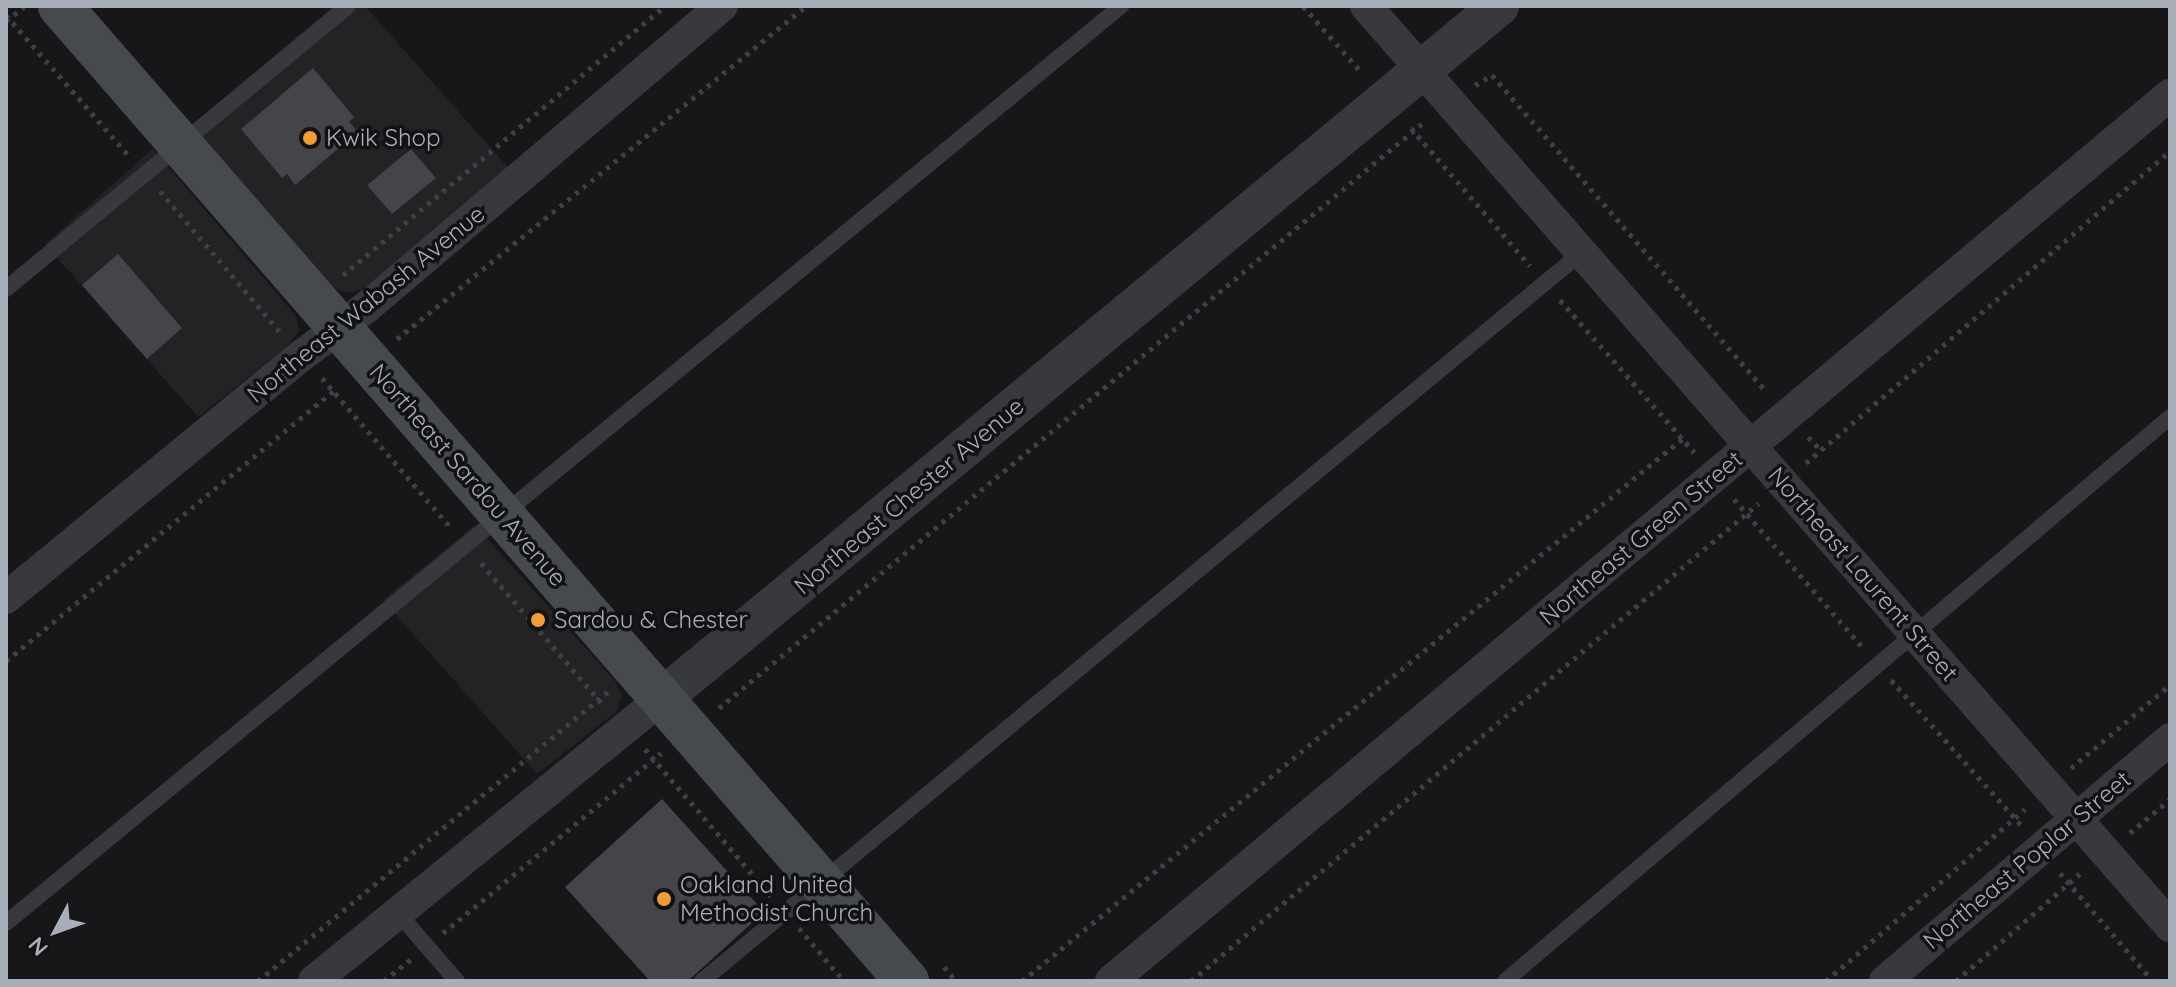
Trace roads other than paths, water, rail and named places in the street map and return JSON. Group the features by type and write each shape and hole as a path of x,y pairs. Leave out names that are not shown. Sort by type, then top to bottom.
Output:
{"main road":[{"name":"Northeast Sardou Avenue","path":"60,6 907,981"}],"street":[{"name":"Northeast Wabash Avenue","path":"6,598 301,356 368,306 722,6"},
{"name":"Northeast Laurent Street","path":"1366,6 1447,103 2170,926"},
{"name":"Northeast Chester Avenue","path":"314,981 625,728 675,714 1499,6"},
{"name":"Northeast Green Street","path":"1111,981 1789,417 2170,95"},
{"name":"Northeast Poplar Street","path":"1885,981 2170,739"}],"lane":[{"path":"6,289 348,6"},
{"path":"6,923 1121,6"},
{"path":"702,981 1581,253"},
{"path":"1505,981 2170,417"},
{"path":"398,913 457,981"}],"place":[{"name":"Kwik Shop","path":"310,138"},
{"name":"Sardou & Chester","path":"538,620"},
{"name":"Oakland United Methodist Church","path":"664,899"}]}
